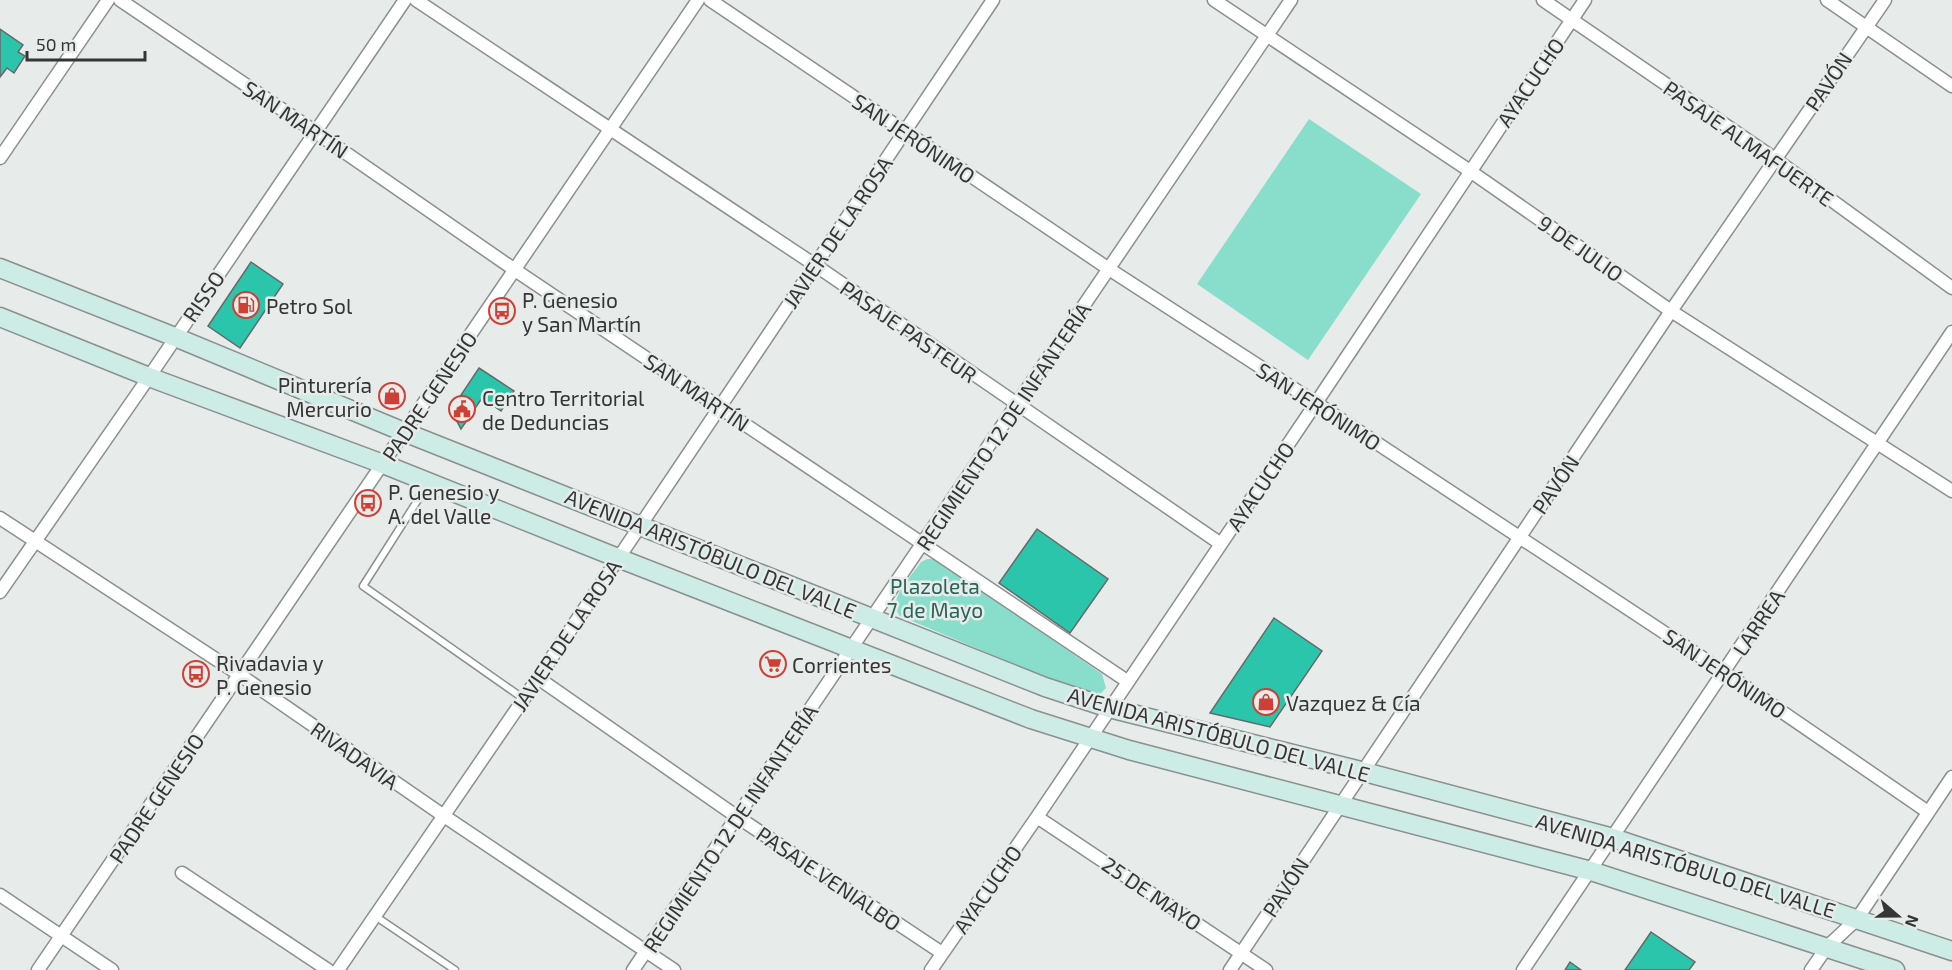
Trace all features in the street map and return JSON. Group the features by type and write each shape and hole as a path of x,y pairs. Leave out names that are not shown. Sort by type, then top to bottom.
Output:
{"main road":[{"name":"AVENIDA ARISTÓBULO DEL VALLE","path":"0,268 1044,687 1109,708 1361,771 1613,838 1952,951"},
{"name":"AVENIDA ARISTÓBULO DEL VALLE","path":"0,317 149,377 383,464 1031,719 1089,738 1591,871 1895,970"}],"street":[{"path":"0,158 108,0"},
{"name":"SAN MARTÍN","path":"120,0 515,270 1127,681"},
{"name":"RISSO","path":"0,592 405,0"},
{"name":"PASAJE PASTEUR","path":"416,0 815,266 1221,544"},
{"name":"PADRE GENESIO","path":"38,970 698,0"},
{"name":"SAN JERÓNIMO","path":"710,0 1109,269 1724,672 1929,812"},
{"name":"JAVIER DE LA ROSA","path":"338,970 524,699 993,0"},
{"name":"9 DE JULIO","path":"1214,0 1470,171 1671,311 1952,491"},
{"name":"REGIMIENTO 12 DE INFANTERÍA","path":"633,970 1291,0"},
{"name":"PASAJE ALMAFUERTE","path":"1543,0 1775,159 1952,288"},
{"name":"AYACUCHO","path":"931,970 1037,817 1585,0"},
{"path":"1827,0 1952,86"},
{"name":"PAVÓN","path":"1230,970 1361,771 1671,311 1885,0"},
{"name":"LARREA","path":"1523,970 1952,332"},
{"name":"RIVADAVIA","path":"0,518 240,675 444,816 674,970"},
{"name":"PASAJE VENIALBO","path":"538,678 736,816 942,953"},
{"path":"1811,970 1827,947 1857,919 1952,777"},
{"name":"25 DE MAYO","path":"1037,817 1266,970"},
{"path":"182,873 328,970"},
{"path":"0,895 112,970"}],"lane":[{"path":"430,483 363,586 524,699"},
{"path":"375,916 455,970"}],"green space":[{"path":"1309,119 1421,194 1308,360 1197,284"},
{"name":"Plazoleta 7 de Mayo","path":"935,559 1102,674 1106,688 1101,693 1091,693 1047,678 900,616 896,610 898,596 906,581 921,562"}],"building":[{"path":"0,29 23,45 18,52 25,56 14,73 7,68 0,77"},
{"name":"Petro Sol","path":"251,262 283,284 240,348 208,326"},
{"path":"479,368 514,391 501,411 482,398 461,429 451,410"},
{"path":"1037,529 1108,579 1070,633 999,583"},
{"path":"1274,618 1322,651 1270,727 1210,713"},
{"path":"1651,932 1695,962 1689,970 1625,970"},
{"path":"1570,962 1581,970 1565,970"}],"place":[{"name":"Petro Sol","path":"246,305"},
{"name":"P. Genesio y San Martín","path":"502,311"},
{"name":"Pinturería Mercurio","path":"392,396"},
{"name":"Centro Territorial de Deduncias","path":"462,409"},
{"name":"P. Genesio y A. del Valle","path":"368,503"},
{"name":"Corrientes","path":"773,664"},
{"name":"Rivadavia y P. Genesio","path":"196,674"},
{"name":"Vazquez & Cía","path":"1266,702"}]}
